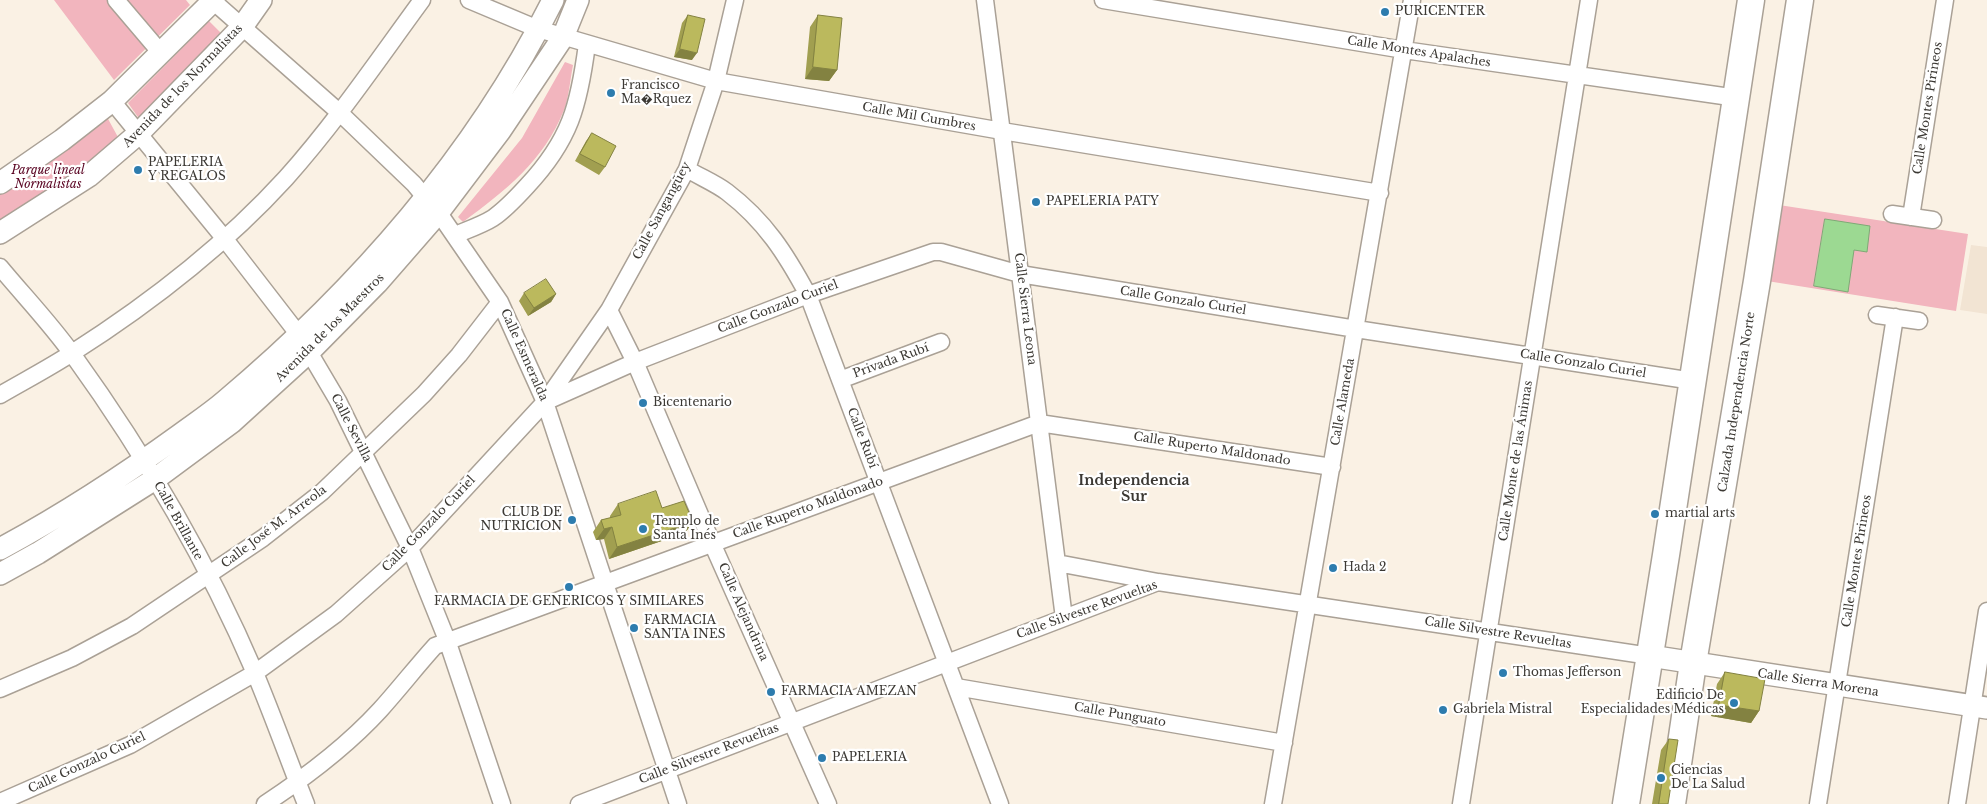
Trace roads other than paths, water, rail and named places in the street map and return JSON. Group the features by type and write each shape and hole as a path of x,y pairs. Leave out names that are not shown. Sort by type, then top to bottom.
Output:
{"main road":[{"name":"Calzada Independencia Norte","path":"1672,804 1693,663 1757,281 1800,0"},
{"path":"1626,804 1737,98 1747,6"}],"street":[{"path":"116,0 161,54"},
{"path":"0,182 62,140 112,101 213,0"},
{"name":"Calle Esmeralda","path":"213,0 340,113 414,184 438,213 500,302 545,402 678,804"},
{"name":"Avenida de los Normalistas","path":"0,233 89,176 138,134 242,27 261,0"},
{"path":"0,395 72,354 153,298 224,238 285,178 340,113 422,0"},
{"name":"Calle Mil Cumbres","path":"469,0 538,29 716,81 1002,131 1380,193"},
{"name":"Avenida de los Maestros","path":"304,343 425,197 483,120 538,29 553,0"},
{"name":"Avenida de los Maestros","path":"0,574 38,552 149,470 224,402 304,343 377,283 438,213 500,131 563,36 578,0"},
{"name":"Calle Sangangüey","path":"545,402 609,310 687,169 716,81 734,0"},
{"name":"Calle Sierra Leona","path":"985,0 1064,618"},
{"name":"Calle Montes Apalaches","path":"1103,0 1194,8 1404,50 1737,98"},
{"name":"Calle Alameda","path":"1273,804 1412,0"},
{"name":"Calle Monte de las Ánimas","path":"1461,804 1589,0"},
{"name":"Calle Montes Pirineos","path":"1911,217 1945,0"},
{"path":"454,236 493,218 516,198 554,153 569,127 578,99 587,44"},
{"name":"Calle Sevilla","path":"112,101 224,238 304,343 338,401 410,548 447,640 502,804"},
{"name":"Calle Rubí","path":"687,169 726,192 761,222 787,256 808,295 1000,804"},
{"path":"1892,214 1933,220"},
{"name":"Calle Gonzalo Curiel","path":"0,802 130,746 255,673 336,614 410,548 545,402 635,362 808,295 933,252 941,252 1020,274 1356,329 1693,381"},
{"name":"Calle Brillante","path":"0,267 72,354 149,470 183,527 255,673 306,804"},
{"name":"Calle José M. Arreola","path":"0,689 72,658 132,626 263,538 322,492 424,394 500,302"},
{"name":"Calle Alejandrina","path":"609,310 635,362 712,543 828,804"},
{"path":"1877,314 1919,321"},
{"name":"Calle Montes Pirineos","path":"1818,804 1895,317"},
{"name":"Privada Rubí","path":"840,380 942,342"},
{"name":"Calle Ruperto Maldonado","path":"265,804 298,782 358,731 380,710 435,646 447,640 1039,423 1332,467"},
{"name":"Avenida de los Maestros","path":"0,550 149,470"},
{"path":"1057,563 1158,582"},
{"name":"Calle Silvestre Revueltas","path":"579,804 1158,582 1650,656"},
{"path":"1956,804 1980,707 1987,611"},
{"name":"Calle Sierra Morena","path":"1650,656 1980,707"},
{"name":"Calle Punguato","path":"956,687 1284,743"}],"place":[{"name":"PURICENTER","path":"1385,12"},
{"name":"Francisco Ma�Rquez","path":"611,93"},
{"name":"PAPELERIA Y REGALOS","path":"138,170"},
{"name":"PAPELERIA PATY","path":"1036,202"},
{"name":"Bicentenario","path":"643,403"},
{"name":"martial arts","path":"1655,514"},
{"name":"CLUB DE NUTRICION","path":"572,520"},
{"name":"Templo de Santa Inés","path":"643,529"},
{"name":"Hada 2","path":"1333,568"},
{"name":"FARMACIA DE GENERICOS Y SIMILARES","path":"569,587"},
{"name":"FARMACIA SANTA INES","path":"634,628"},
{"name":"Thomas Jefferson","path":"1503,673"},
{"name":"FARMACIA AMEZAN","path":"771,692"},
{"name":"Edificio De Especialidades Médicas","path":"1734,703"},
{"name":"Gabriela Mistral","path":"1443,710"},
{"name":"PAPELERIA","path":"822,758"},
{"name":"Ciencias De La Salud","path":"1661,778"}],"district":[{"name":"Independencia Sur","path":"1134,490"}],"park label":[{"name":"Parque lineal Normalistas","path":"48,178"}]}
